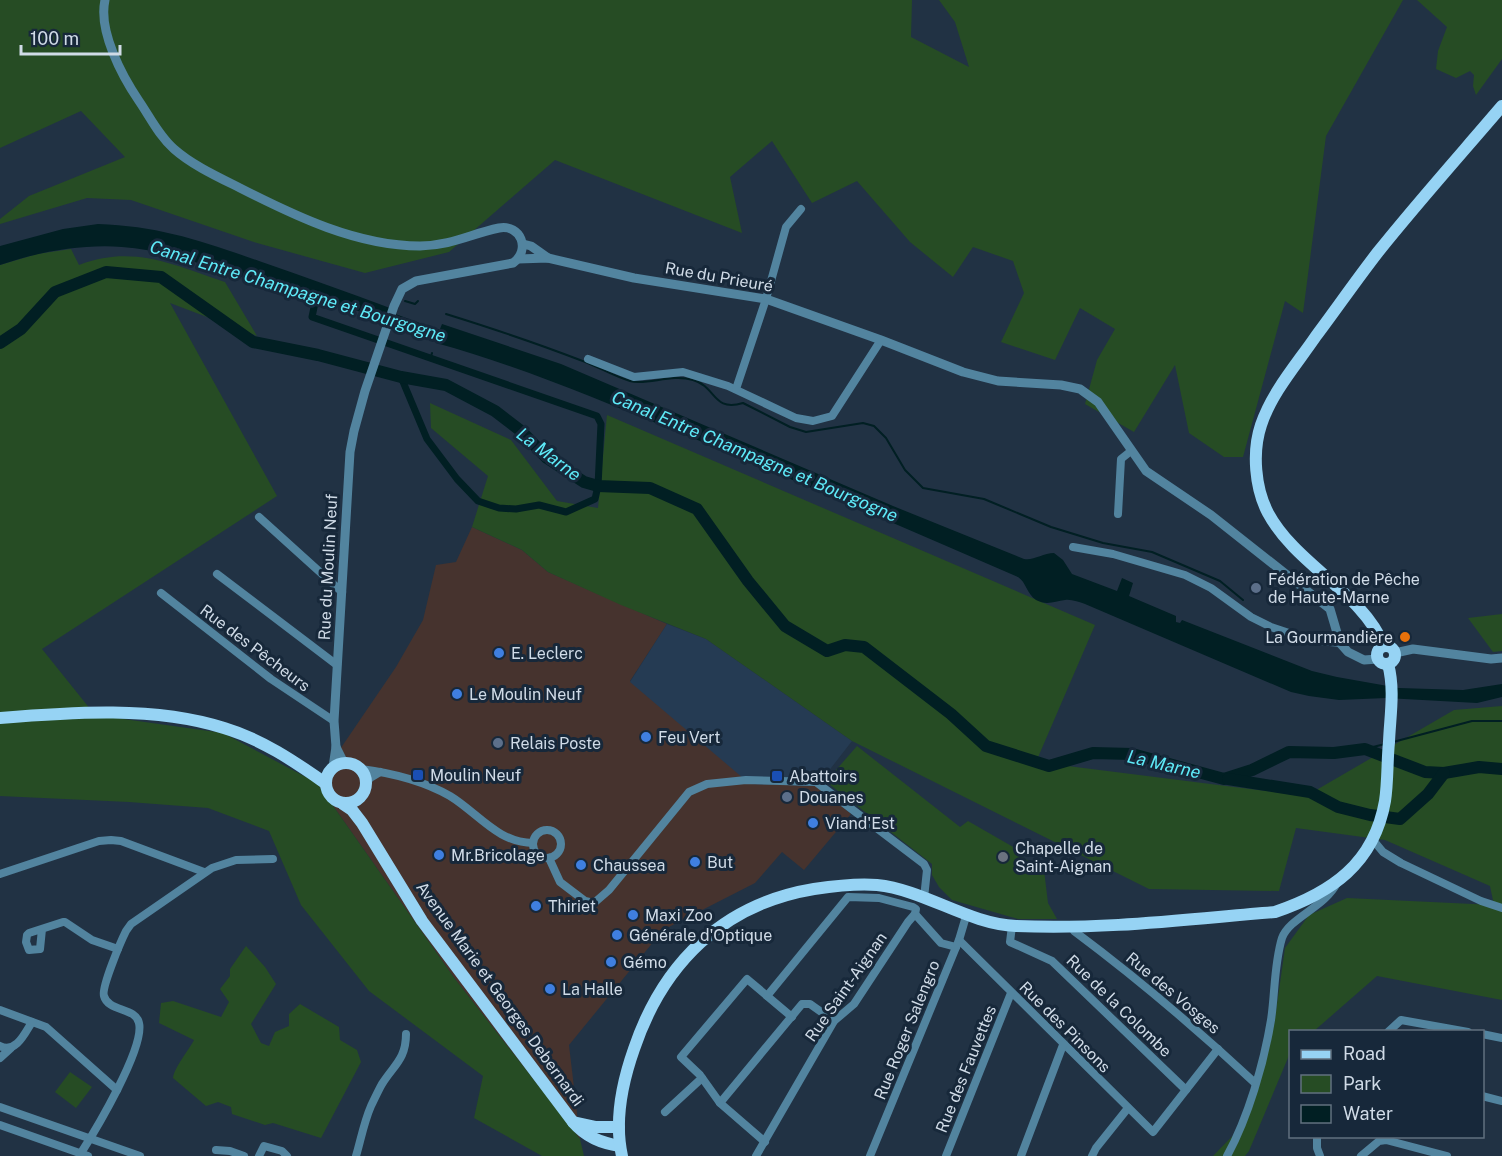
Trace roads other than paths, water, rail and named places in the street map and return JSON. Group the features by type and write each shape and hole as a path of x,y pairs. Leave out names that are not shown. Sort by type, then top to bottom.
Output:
{"main road":[{"path":"621,1151 620,1102 627,1069 645,1020 656,999 678,966 700,941 714,930 762,903 821,888 877,885 924,898 977,918 1012,926 1074,926 1275,912 1301,903 1337,883 1357,863 1373,840 1382,816 1385,798 1392,702 1392,684 1387,659 1390,647 1384,646 1367,616 1290,543 1275,524 1263,501 1259,485 1256,467 1257,438 1264,416 1276,393 1362,273 1502,106"},
{"path":"0,718 80,711 176,718 212,725 265,746 303,768 332,771 356,765 361,770 366,784 359,799 349,804 332,799 326,789 332,771"},
{"name":"Avenue Marie et Georges Debernardi","path":"359,799 362,823"},
{"name":"Avenue Marie et Georges Debernardi","path":"343,804 362,823 422,921 573,1122 582,1132 621,1151"},
{"name":"Avenue Marie et Georges Debernardi","path":"573,1122 596,1127 619,1127"}],"street":[{"name":"Rue du Prieuré","path":"105,0 106,34 136,96 160,134 174,149 211,173 259,198 320,225 376,241 405,245 446,244 507,228 516,231 522,238 523,244 531,246 548,258"},
{"path":"736,389 766,299 786,227 801,209"},
{"path":"518,259 523,244"},
{"name":"Rue du Prieuré","path":"394,305 402,289 416,282 504,266 518,259 548,258 634,278 766,299 963,372 998,381 1061,385 1080,389 1098,402 1146,471 1211,515 1330,609 1340,643"},
{"name":"Rue du Moulin Neuf","path":"332,771 336,747 334,721 350,452 365,391 394,305"},
{"path":"588,359 634,377 682,372 736,389 796,418 813,421 832,417 881,340"},
{"path":"1118,514 1121,459 1131,451"},
{"path":"259,517 342,592"},
{"path":"1073,547 1113,554 1185,575 1211,588 1251,617 1271,627 1310,639 1340,643 1356,658 1387,659 1413,649 1491,659 1502,658"},
{"path":"217,574 338,665"},
{"name":"Rue des Pêcheurs","path":"162,593 271,679 334,721"},
{"path":"361,770 402,776 424,783 451,796 498,834 517,841 533,843"},
{"path":"366,784 370,778 380,772"},
{"path":"549,858 560,882 585,901 594,903 609,890 689,792 706,784 746,780 816,782 924,864 927,870 924,898"},
{"path":"549,830 557,834 561,848 558,853 549,858 543,858 537,854 533,843 541,832 549,830"},
{"path":"0,874 99,841 111,840 204,872"},
{"path":"1373,840 1383,852 1401,863 1481,901 1502,908"},
{"path":"0,1125 84,1155 90,1138 105,1114 133,1054 140,1028 136,1017 107,1003 103,996 104,986 126,931 132,924 204,872 220,864 236,860 273,859"},
{"path":"1227,1156 1239,1134 1255,1083 1270,1022 1283,936 1298,920 1326,899 1337,883"},
{"path":"766,996 848,897 879,898 913,907 916,909 915,914 941,943 957,944"},
{"name":"Rue Roger Salengro","path":"870,1156 957,944 967,913"},
{"name":"Rue Saint-Aignan","path":"756,1156 834,1022 854,1004 897,937 915,914"},
{"path":"42,929 68,922 92,940 118,949"},
{"name":"Rue de la Colombe","path":"1012,926 1010,942 1052,961 1186,1090"},
{"name":"Rue des Vosges","path":"1074,926 1074,931 1114,960 1255,1083"},
{"name":"Rue des Pinsons","path":"957,944 1011,993 1153,1132 1186,1090"},
{"path":"765,1142 720,1103 702,1078 681,1056 747,979 792,1017"},
{"name":"Rue des Fauvettes","path":"946,1156 1011,993"},
{"path":"720,1103 802,1004 810,1004 834,1022"},
{"path":"0,1010 46,1027 117,1090"},
{"path":"1390,1030 1401,1020 1457,1030"},
{"path":"0,1059 20,1039 32,1022"},
{"path":"356,1156 371,1106 404,1052 406,1034"},
{"path":"1484,1034 1502,1038"},
{"path":"1021,1156 1063,1045"},
{"path":"0,1046 11,1048"},
{"path":"1186,1090 1218,1049"},
{"path":"664,1112 702,1078"},
{"path":"1484,1096 1502,1101"},
{"path":"0,1107 140,1156"},
{"path":"1092,1156 1128,1108"},
{"path":"1317,1138 1317,1149 1320,1156"},
{"path":"1361,1156 1378,1141 1386,1140 1448,1156"},
{"path":"259,1156 264,1146 282,1151 287,1156"},
{"path":"216,1150 230,1151 244,1156"}],"water":[{"name":"Canal Entre Champagne et Bourgogne","path":"98,224 161,231 199,241 390,308 390,312 436,329 440,329 442,324 561,364 893,506 1024,559 1054,553 1063,560 1072,574 1117,591 1122,578 1133,583 1129,596 1176,616 1176,622 1180,623 1182,620 1312,671 1399,688 1463,690 1502,684 1502,697 1477,703 1386,698 1339,700 1291,692 1085,604 1070,600 1040,602 1033,597 1018,577 671,429 526,372 436,343 437,334 389,316 387,319 178,257 136,248 107,246 76,248 29,256 0,265 0,246 63,229"}],"waterway":[{"name":"La Marne","path":"0,343 21,329 55,292 106,272 161,277 253,342 318,355 401,377 446,385 495,411 521,431 547,458 584,482 598,486 650,488 697,509 748,581 785,626 827,651 845,645 864,647 951,714 986,746 1049,766 1093,753 1132,754 1224,779 1252,770 1289,752 1334,753 1365,749 1425,772 1444,773 1479,767 1502,769"},
{"name":"Canal Entre Champagne et Bourgogne","path":"317,293 312,317 597,416 601,424 598,486 595,499 566,512 539,505 516,509 499,508 478,501 457,479 427,439 401,377"},
{"path":"405,301 415,304 418,301"},
{"path":"446,314 586,362 630,381 644,382 676,378 693,380 701,383 720,402 733,405 743,403 790,427 806,432 863,423 874,426 886,438 905,470 923,488 984,499 1051,527 1103,543 1152,552 1220,581 1243,600"},
{"name":"Canal Entre Champagne et Bourgogne","path":"430,360 432,353"},
{"name":"La Marne","path":"1393,742 1472,721 1502,721"},
{"name":"La Marne","path":"1365,749 1385,744"},
{"name":"La Marne","path":"1228,779 1310,792 1338,807 1400,819 1428,794 1444,773"}],"place":[{"name":"Fédération de Pêche de Haute-Marne","path":"1256,588"},
{"name":"La Gourmandière","path":"1405,637"},
{"name":"E. Leclerc","path":"499,653"},
{"name":"Le Moulin Neuf","path":"457,694"},
{"name":"Feu Vert","path":"646,737"},
{"name":"Relais Poste","path":"498,743"},
{"name":"Moulin Neuf","path":"418,775"},
{"name":"Abattoirs","path":"777,776"},
{"name":"Douanes","path":"787,797"},
{"name":"Viand'Est","path":"813,823"},
{"name":"Mr.Bricolage","path":"439,855"},
{"name":"Chapelle de Saint-Aignan","path":"1003,857"},
{"name":"But","path":"695,862"},
{"name":"Chaussea","path":"581,865"},
{"name":"Thiriet","path":"536,906"},
{"name":"Maxi Zoo","path":"633,915"},
{"name":"Générale d'Optique","path":"617,935"},
{"name":"Gémo","path":"611,962"},
{"name":"La Halle","path":"550,989"}]}
